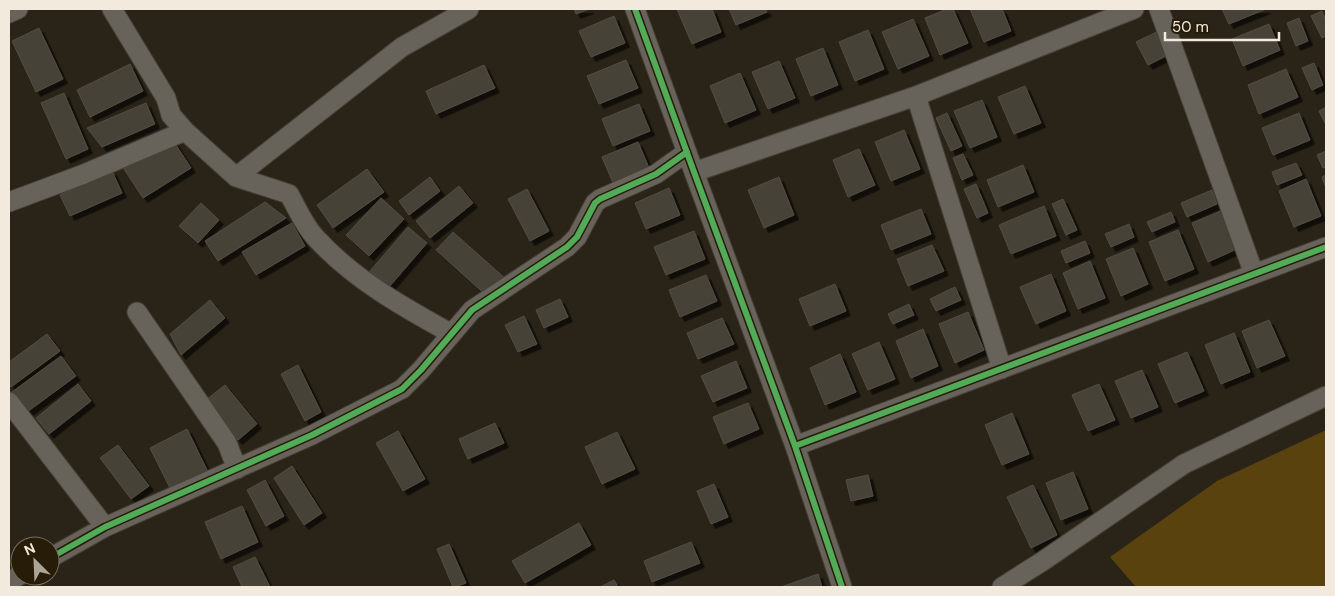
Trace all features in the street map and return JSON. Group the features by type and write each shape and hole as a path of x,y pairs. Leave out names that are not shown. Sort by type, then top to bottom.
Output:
{"street":[{"path":"9,13 18,9"},
{"path":"112,9 166,98 171,115 185,131 236,177 289,194 314,236 355,275 400,306 452,334"},
{"path":"236,177 402,47 470,9"},
{"path":"635,9 795,446 842,587"},
{"path":"694,172 916,96 1134,9"},
{"path":"1159,9 1254,274"},
{"path":"916,96 1002,369"},
{"path":"9,202 84,174 185,131"},
{"path":"60,552 105,527 312,436 402,389 421,370 472,310 567,246 576,237 595,203 656,174 686,152"},
{"path":"795,446 1326,247"},
{"path":"138,312 227,443 237,469"},
{"path":"1002,587 1184,464 1326,396"},
{"path":"9,402 105,527"}],"shaded area":[{"path":"1326,430 1326,587 1136,587 1110,557 1217,481"}],"building":[{"path":"574,9 589,9 576,14"},
{"path":"677,9 712,9 721,32 692,44"},
{"path":"729,9 765,9 767,12 736,25"},
{"path":"947,9 953,9 968,43 940,55 925,18"},
{"path":"970,9 1002,9 1011,31 984,42"},
{"path":"1222,9 1266,9 1229,24"},
{"path":"1322,11 1326,20 1326,36 1322,38 1311,16"},
{"path":"614,16 625,43 591,57 579,31"},
{"path":"1299,18 1308,41 1296,46 1287,23"},
{"path":"913,19 929,56 898,69 882,32"},
{"path":"1269,24 1280,50 1243,66 1232,39"},
{"path":"39,28 63,79 36,92 12,41"},
{"path":"868,30 884,69 855,81 839,42"},
{"path":"1159,31 1170,54 1148,65 1136,42"},
{"path":"823,48 838,85 811,96 796,59"},
{"path":"626,60 638,88 599,104 587,76"},
{"path":"779,61 795,98 768,109 752,72"},
{"path":"1314,63 1323,85 1312,90 1302,68"},
{"path":"130,64 143,91 90,117 77,90"},
{"path":"484,65 495,88 436,114 426,91"},
{"path":"1286,69 1298,97 1259,114 1248,85"},
{"path":"740,73 756,110 725,123 710,86"},
{"path":"1025,86 1041,123 1014,134 998,97"},
{"path":"64,93 88,149 66,159 41,103"},
{"path":"982,100 997,137 970,148 954,111"},
{"path":"146,103 155,124 102,147 87,128"},
{"path":"639,104 650,131 613,146 602,119"},
{"path":"1326,107 1326,125 1319,111"},
{"path":"947,113 962,146 951,151 936,118"},
{"path":"1299,113 1310,140 1273,155 1262,128"},
{"path":"904,130 920,169 891,181 875,142"},
{"path":"172,139 191,168 143,198 124,169"},
{"path":"638,142 649,168 613,183 602,157"},
{"path":"859,149 875,185 848,197 833,160"},
{"path":"1326,151 1326,167 1323,168 1317,155"},
{"path":"963,154 973,175 962,180 953,158"},
{"path":"1296,163 1302,175 1277,185 1272,172"},
{"path":"1023,165 1034,192 998,207 987,180"},
{"path":"367,169 384,192 333,228 317,205"},
{"path":"112,171 122,193 70,216 60,195"},
{"path":"1326,175 1326,188 1322,177"},
{"path":"430,177 440,191 409,215 399,201"},
{"path":"779,177 794,215 764,228 748,190"},
{"path":"1306,179 1321,216 1294,227 1279,191"},
{"path":"976,184 988,213 977,218 964,189"},
{"path":"459,186 473,203 430,238 416,221"},
{"path":"669,188 680,215 646,229 635,203"},
{"path":"527,189 549,231 530,241 508,199"},
{"path":"1212,190 1217,204 1187,217 1181,203"},
{"path":"381,198 404,219 369,256 346,235"},
{"path":"1063,199 1077,230 1066,235 1052,204"},
{"path":"265,202 286,218 218,261 205,241"},
{"path":"201,203 219,220 198,243 179,226"},
{"path":"1044,206 1056,236 1011,254 999,225"},
{"path":"921,209 931,234 891,250 881,225"},
{"path":"1221,211 1237,249 1208,262 1192,223"},
{"path":"1171,212 1175,222 1152,232 1147,222"},
{"path":"292,223 305,246 256,275 242,252"},
{"path":"1129,224 1134,237 1111,247 1105,234"},
{"path":"408,227 427,243 389,287 370,271"},
{"path":"1178,230 1194,269 1165,281 1149,242"},
{"path":"694,231 705,259 666,275 654,247"},
{"path":"453,232 506,279 489,298 436,250"},
{"path":"1085,241 1090,253 1066,263 1061,251"},
{"path":"932,245 944,271 908,286 897,259"},
{"path":"1133,248 1148,284 1121,296 1106,259"},
{"path":"1090,261 1105,298 1078,309 1063,273"},
{"path":"1051,274 1066,311 1036,324 1020,287"},
{"path":"706,275 717,301 680,317 669,290"},
{"path":"835,284 846,311 810,326 799,299"},
{"path":"955,287 961,300 936,311 930,299"},
{"path":"560,299 568,317 544,328 536,310"},
{"path":"210,300 225,318 181,355 170,334"},
{"path":"909,304 914,315 893,324 888,314"},
{"path":"968,312 984,350 955,363 939,324"},
{"path":"524,316 537,344 518,352 505,325"},
{"path":"722,318 734,344 698,359 687,333"},
{"path":"1269,320 1285,356 1257,368 1242,331"},
{"path":"923,329 938,366 911,378 896,341"},
{"path":"1234,333 1250,372 1221,384 1205,345"},
{"path":"47,334 60,351 11,387 9,384 9,362"},
{"path":"879,342 895,379 868,390 852,354"},
{"path":"1187,352 1204,391 1175,403 1158,364"},
{"path":"840,354 856,392 825,405 810,368"},
{"path":"61,356 76,376 27,412 12,392"},
{"path":"736,361 747,388 713,402 701,376"},
{"path":"298,365 321,412 305,421 281,374"},
{"path":"1142,370 1158,407 1131,418 1115,381"},
{"path":"78,384 91,401 49,434 36,418"},
{"path":"1099,384 1115,420 1088,431 1072,395"},
{"path":"225,385 257,424 238,440 206,400"},
{"path":"748,403 759,429 724,444 713,417"},
{"path":"1012,413 1029,454 1002,465 985,425"},
{"path":"495,423 504,443 468,459 459,439"},
{"path":"187,429 209,474 172,492 150,448"},
{"path":"398,431 425,479 403,491 376,443"},
{"path":"617,432 635,469 602,484 585,447"},
{"path":"118,445 149,486 131,499 100,458"},
{"path":"292,466 322,513 304,525 274,478"},
{"path":"1073,472 1088,509 1061,520 1046,483"},
{"path":"868,475 873,496 851,501 846,480"},
{"path":"265,480 284,516 266,526 247,490"},
{"path":"714,484 728,517 711,524 697,491"},
{"path":"1033,485 1057,535 1031,548 1007,497"},
{"path":"242,506 258,542 221,559 205,522"},
{"path":"579,523 591,545 525,583 512,561"},
{"path":"691,542 700,563 652,582 644,561"},
{"path":"449,544 466,583 455,587 453,587 437,549"},
{"path":"255,557 270,587 242,587 233,567"},
{"path":"818,574 822,587 781,587"},
{"path":"614,580 618,587 600,587"}],"cycle path":[{"path":"635,9 795,446 842,587"},
{"path":"60,552 105,527 312,435 402,389 421,370 472,310 567,247 577,237 595,203 656,174 687,152"},
{"path":"795,446 1326,247"}]}
